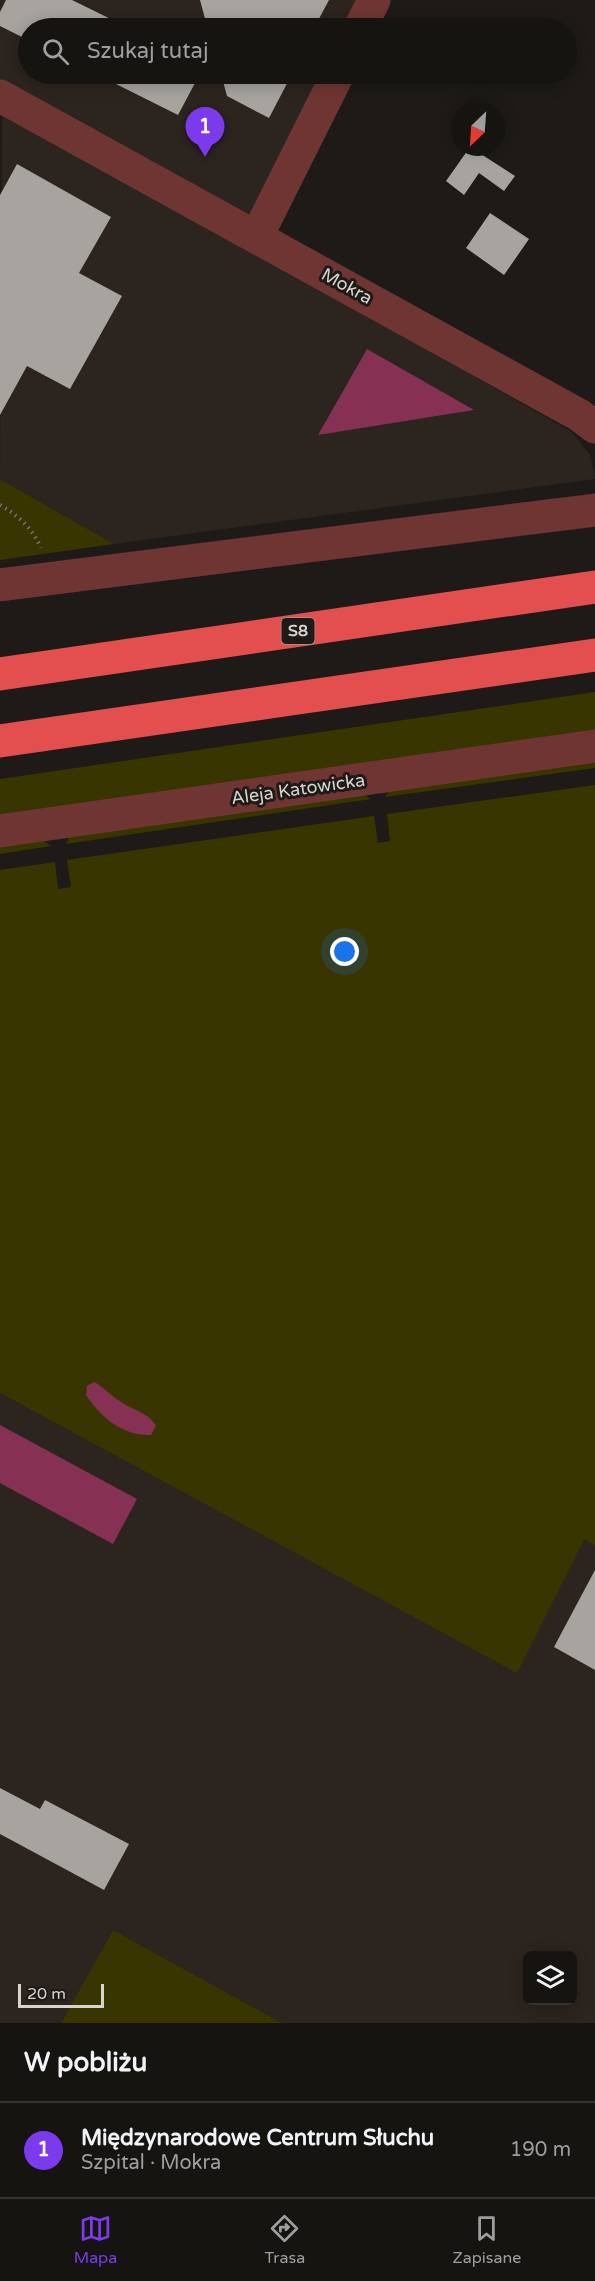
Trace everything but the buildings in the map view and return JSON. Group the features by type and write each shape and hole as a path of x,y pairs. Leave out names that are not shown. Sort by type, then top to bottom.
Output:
{"highway":[{"name":"S8","path":"0,674 595,587"},
{"path":"0,741 595,655"}],"street":[{"path":"365,18 374,0"},
{"path":"257,236 333,84"},
{"name":"Mokra","path":"0,96 569,409 595,427"},
{"path":"0,585 595,510"},
{"name":"Aleja Katowicka","path":"0,831 595,746"}],"path":[{"path":"0,505 16,514 34,534 45,559 47,578"}],"shaded area":[{"path":"0,0 364,0 355,18 18,18 18,84 322,84 251,226 0,89"},
{"path":"2,107 572,432 590,455 595,479 114,544 0,479"},
{"path":"367,349 474,410 318,435"},
{"path":"0,479 114,544 0,560"},
{"path":"595,692 595,731 0,817 0,779"},
{"path":"595,759 595,768 385,797 390,790"},
{"path":"595,785 595,1545 584,1540 517,1673 0,1393 0,870 55,862 58,889 71,887 67,860 374,816 378,843 390,841 387,814"},
{"path":"364,794 371,799 66,844 69,837"},
{"path":"41,839 51,846 0,854 0,845"},
{"path":"94,1382 153,1421 156,1426 151,1435 122,1429 98,1411 86,1395 87,1386"},
{"path":"0,1393 516,1672 584,1540 595,1545 595,2023 282,2023 113,1930 61,2023 0,2023"},
{"path":"0,1425 137,1499 113,1544 0,1483"},
{"path":"113,1930 282,2023 61,2023"}],"place":[{"name":"Międzynarodowe Centrum Słuchu","path":"205,157"}]}
